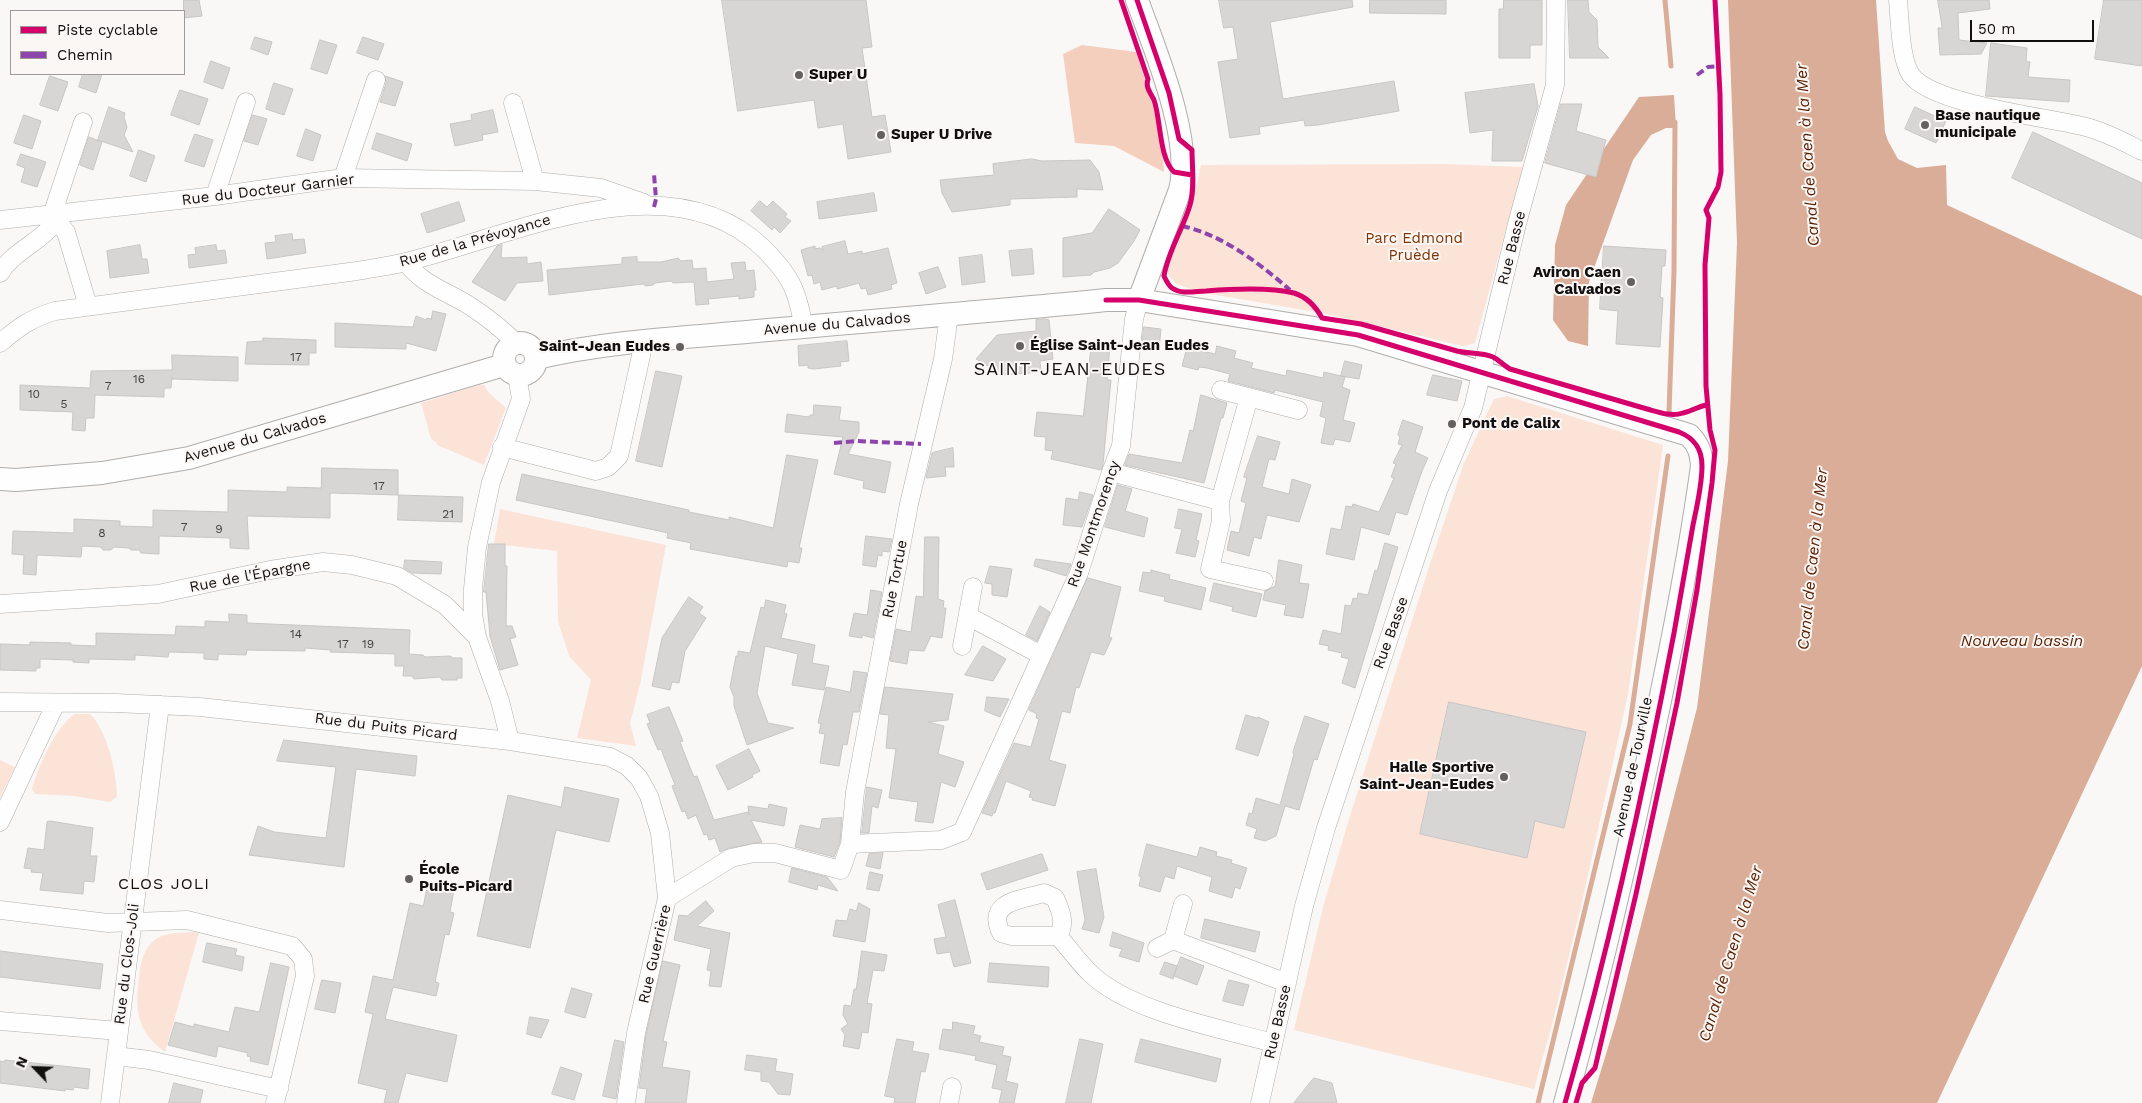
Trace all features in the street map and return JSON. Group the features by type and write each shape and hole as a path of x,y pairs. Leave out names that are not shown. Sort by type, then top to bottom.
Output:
{"street":[{"name":"Rue Montmorency","path":"850,844 941,840 962,832 1079,574 1121,446 1134,319 1139,300 1180,190 1182,179 1179,139 1169,93 1137,0"},
{"name":"Rue Basse","path":"1260,1103 1306,897 1351,746 1406,592 1438,491 1473,408 1518,224 1555,86 1556,0"},
{"path":"1898,0 1906,66 1912,76 1926,86 1983,106 2084,127 2108,134 2142,151"},
{"path":"343,178 376,80"},
{"path":"215,196 246,102"},
{"path":"513,103 535,181"},
{"path":"0,273 3,267 27,246 44,235 51,227 52,215 82,122"},
{"name":"Rue du Docteur Garnier","path":"0,220 215,196 343,178 535,181 601,188 654,207"},
{"name":"Rue de la Prévoyance","path":"0,343 25,323 40,316 88,306 357,271 406,262 546,220 594,210 654,207 686,209 716,218 746,234 771,256 786,274 795,291 804,327"},
{"path":"52,215 66,232 88,306"},
{"path":"406,262 413,273 499,326 516,342 530,346 536,358 535,366 530,372 523,375 511,370 503,356 506,349 516,342"},
{"name":"Avenue du Calvados","path":"536,358 567,351 644,342 1106,300 1139,300 1358,335 1688,436"},
{"name":"Rue Tortue","path":"850,844 855,792 908,504 943,359 949,315"},
{"path":"502,447 596,471 608,466 619,456 644,342"},
{"name":"Avenue du Calvados","path":"0,479 16,480 102,473 189,458 511,370"},
{"name":"Rue de l'Épargne","path":"510,740 500,701 478,637 473,614 473,598 477,547 491,482 502,447 521,399 511,370"},
{"path":"1221,390 1298,410"},
{"path":"1249,397 1220,502 1221,522 1210,569 1264,581"},
{"name":"Avenue de Tourville","path":"1565,1103 1584,1035 1619,890 1660,705 1686,567 1702,466 1701,451 1696,442 1688,436"},
{"path":"1111,472 1220,502"},
{"name":"Rue de l'Épargne","path":"0,604 158,594 270,570 323,562 352,565 397,576 445,605 478,637"},
{"path":"962,646 974,587"},
{"path":"968,616 1041,655"},
{"name":"Rue du Puits Picard","path":"0,702 160,705 277,714 510,740 610,757 627,766 639,778 649,796 660,833 667,898"},
{"path":"0,822 56,703"},
{"name":"Rue du Clos-Joli","path":"110,1103 160,705"},
{"name":"Rue Guerrière","path":"626,1103 636,1033 667,898 731,858 754,853 775,853 841,870 850,844"},
{"path":"1183,904 1165,944 1287,983"},
{"path":"0,910 108,923 188,920 292,946 302,959 305,976 277,1096 149,1060 116,1056"},
{"path":"1058,936 1091,975 1126,997 1149,1008 1272,1043"},
{"path":"0,1021 119,1031"}],"green space":[{"name":"Parc Edmond Pruède","path":"1445,164 1523,167 1475,343 1463,346 1327,314 1199,292 1175,283 1168,274 1166,261 1197,185 1201,165"},
{"path":"484,385 489,393 506,408 484,465 437,445 431,439 421,403"},
{"path":"1507,396 1663,445 1628,694 1582,902 1552,1025 1534,1089 1294,1030 1323,907 1429,567 1464,463 1494,399"},
{"path":"500,509 666,545 640,685 630,723 636,746 577,738 591,680 569,656 558,621 557,551 494,544"},
{"path":"75,714 90,714 96,721 106,741 117,787 117,797 110,802 74,796 35,794 32,789 38,770 55,737 61,727"},
{"path":"0,760 15,767 0,798"},
{"path":"174,933 199,933 165,1052 148,1036 140,1019 137,999 142,961 145,951 156,939"}],"shaded area":[{"path":"1082,45 1136,52 1158,126 1164,172 1114,146 1075,143 1063,54"}],"water":[{"path":"1728,0 1876,0 1885,132 1898,159 1917,168 1946,165 1947,205 2142,296 2142,666 1937,1103 1591,1103 1617,1018 1697,708 1728,461 1737,243"},
{"path":"1674,95 1676,128 1666,128 1651,135 1633,160 1589,282 1588,346 1568,341 1553,320 1555,245 1566,205 1639,97"}],"building":[{"path":"184,0 199,0 202,16 185,18"},
{"name":"Super U","path":"722,0 866,0 872,47 862,48 872,117 885,115 891,152 848,159 843,124 818,128 814,100 738,111"},
{"path":"1219,0 1352,0 1353,7 1270,22 1283,99 1394,81 1399,111 1318,125 1305,126 1304,120 1259,127 1260,134 1230,138 1218,62 1238,59 1233,27 1224,28"},
{"path":"1370,0 1446,0 1446,14 1370,13"},
{"path":"1504,0 1542,0 1542,45 1530,45 1530,58 1499,58 1499,9 1503,9"},
{"path":"1568,0 1588,0 1589,12 1597,20 1598,47 1609,58 1570,58"},
{"path":"1938,0 1989,0 1990,9 1958,13 1959,40 1987,43 1981,54 1940,55 1938,28 1942,28"},
{"path":"2104,0 2142,0 2142,66 2095,59"},
{"path":"255,37 272,42 268,55 251,49"},
{"path":"363,37 384,44 378,60 357,53"},
{"path":"320,40 337,45 327,74 311,69"},
{"path":"1991,43 2027,48 2026,61 2030,62 2028,77 2070,80 2069,102 1986,96"},
{"path":"211,61 230,68 223,89 204,82"},
{"path":"83,75 102,75 96,93 79,87"},
{"path":"50,76 68,82 58,111 40,105"},
{"path":"385,76 403,82 395,106 380,102 386,83"},
{"path":"274,83 293,89 284,115 266,109"},
{"path":"1534,84 1538,106 1522,161 1492,161 1493,130 1470,133 1465,93"},
{"path":"180,90 208,99 199,125 171,115"},
{"path":"1561,104 1582,104 1576,131 1606,140 1596,177 1545,163"},
{"path":"109,107 125,113 124,117 127,127 124,135 133,152 98,140"},
{"name":"Base nautique municipale","path":"1915,107 1946,121 1936,143 1905,129"},
{"path":"493,110 498,132 482,135 483,140 455,146 450,124 472,120 471,115"},
{"path":"24,115 41,121 32,149 14,143"},
{"path":"253,115 267,119 258,145 244,141"},
{"path":"306,129 321,135 313,161 297,156"},
{"path":"2033,132 2142,183 2142,239 2012,178"},
{"path":"377,133 412,144 407,161 372,149"},
{"path":"195,134 213,140 204,167 185,161"},
{"path":"89,137 102,142 93,170 80,165"},
{"path":"139,150 155,156 146,182 130,176"},
{"path":"21,154 46,162 37,187 21,182 25,168 17,165"},
{"path":"1032,159 1042,161 1090,160 1099,172 1103,190 1077,189 1077,197 1010,199 1010,205 952,212 942,193 940,180 994,175 993,164"},
{"path":"874,193 877,211 819,219 817,202"},
{"path":"760,201 767,207 773,201 787,214 785,217 791,221 780,233 774,227 772,230 751,211"},
{"path":"459,202 465,221 427,233 421,214"},
{"path":"1109,209 1140,230 1134,241 1118,263 1110,268 1094,272 1091,275 1063,277 1063,238 1092,233"},
{"path":"292,234 293,240 304,239 306,253 267,259 265,243 276,242 275,236"},
{"path":"845,241 848,254 862,251 862,254 888,248 897,283 891,285 892,289 868,295 866,288 861,289 859,283 837,289 837,286 822,290 820,282 814,284 812,275 808,276 801,250 815,246 815,249 820,248 823,250 822,247"},
{"path":"140,245 142,259 147,259 149,273 110,278 107,251"},
{"path":"216,245 217,251 225,250 227,263 189,268 188,255 196,254 195,248"},
{"path":"502,245 501,258 527,257 527,264 541,262 543,281 517,283 505,301 472,282 497,246"},
{"name":"Aviron Caen Calvados","path":"1604,246 1666,250 1665,266 1662,266 1660,297 1663,298 1660,347 1616,344 1618,311 1600,309"},
{"path":"1032,249 1034,274 1012,276 1009,251"},
{"path":"982,255 985,282 962,285 959,258"},
{"path":"637,257 637,262 661,262 678,258 681,261 692,260 693,269 706,268 707,282 734,279 731,263 745,262 746,271 754,270 756,290 754,290 754,297 739,299 739,296 708,299 709,304 696,305 694,282 673,283 671,281 646,286 643,284 549,295 547,270 622,264 622,258"},
{"path":"938,267 946,287 926,294 919,273"},
{"path":"433,311 446,314 436,351 406,343 406,349 335,347 335,323 413,327 416,316 426,320 427,318 431,319"},
{"name":"Église Saint-Jean Eudes","path":"1036,320 1049,320 1053,359 1040,361 1041,372 1003,375 976,359 997,335 1036,331"},
{"path":"1144,327 1161,329 1159,350 1142,348"},
{"path":"263,338 316,340 316,353 309,353 309,365 245,364 247,342 263,341"},
{"path":"847,341 849,361 840,362 841,366 814,369 808,368 808,365 799,366 798,346"},
{"path":"1092,342 1110,344 1107,380 1111,380 1101,470 1051,459 1053,451 1045,450 1046,437 1034,436 1037,412 1083,416"},
{"path":"1217,346 1236,351 1234,358 1253,363 1251,368 1286,376 1287,370 1323,378 1324,372 1345,377 1342,387 1350,390 1343,420 1355,423 1350,442 1335,439 1333,445 1321,443 1326,418 1320,416 1323,402 1275,390 1274,393 1228,381 1230,374 1207,368 1199,367 1198,370 1182,366 1187,347 1215,354"},
{"path":"172,355 238,357 238,381 172,379 172,377 171,388 164,388 164,397 95,395 94,418 86,418 85,431 72,430 73,412 20,410 20,385 90,388 91,371 172,370"},
{"path":"1345,361 1362,365 1359,379 1341,376"},
{"path":"656,371 682,376 662,467 636,461"},
{"path":"1433,375 1462,381 1457,401 1427,395"},
{"path":"1201,395 1227,403 1223,418 1221,418 1204,483 1125,465 1129,454 1182,463 1190,430 1193,431"},
{"path":"814,405 841,407 839,420 859,422 859,432 848,454 891,462 885,493 863,488 864,481 834,474 843,437 785,432 787,414 809,417 813,415"},
{"path":"1403,420 1423,427 1415,452 1428,458 1407,515 1396,512 1389,535 1361,527 1354,560 1326,554 1331,528 1341,530 1346,506 1352,507 1353,504 1379,512 1394,478 1391,477 1396,464 1393,463 1402,445 1398,444 1400,437 1398,435"},
{"path":"1258,436 1280,442 1275,460 1269,459 1262,487 1289,494 1292,479 1311,485 1299,522 1267,515 1261,539 1254,537 1249,556 1227,550 1231,531 1239,533 1246,503 1241,501 1247,478 1244,477"},
{"path":"953,448 954,467 945,467 946,476 926,478 932,453"},
{"path":"787,455 818,460 799,548 802,548 799,563 788,561 787,567 690,549 691,543 667,538 668,533 516,500 522,474 689,510 689,512 729,520 729,517 773,528"},
{"path":"322,468 398,470 398,495 330,493 330,518 247,516 249,549 230,548 230,538 159,536 159,554 141,553 139,550 131,550 129,548 114,547 111,550 103,550 101,547 82,546 81,557 37,555 36,575 23,574 24,555 12,554 13,531 74,533 74,519 120,521 120,526 153,527 153,510 228,512 228,490 287,492 287,487 321,488"},
{"path":"1118,485 1132,489 1125,511 1148,518 1144,537 1105,527"},
{"path":"1080,492 1093,495 1082,527 1063,525 1066,498 1078,500"},
{"path":"399,495 463,497 462,522 398,520"},
{"path":"1179,509 1202,514 1196,540 1199,541 1195,557 1176,553 1182,529 1175,528"},
{"path":"866,536 892,539 889,552 882,551 882,556 878,555 876,567 863,565"},
{"path":"925,537 939,537 938,599 944,601 943,608 946,608 942,638 931,636 924,651 909,650 907,664 890,661 896,629 911,632 916,596 923,597"},
{"path":"1385,543 1398,547 1355,688 1342,683 1349,659 1341,657 1342,653 1328,650 1329,646 1319,644 1323,630 1341,634 1345,605 1351,606 1353,598 1357,599 1358,593 1368,595"},
{"path":"489,544 505,544 505,566 507,566 506,626 512,626 516,637 510,639 518,665 500,670 490,636 486,592 484,592"},
{"path":"1036,559 1071,564 1066,576 1034,566"},
{"path":"405,560 442,562 441,574 412,573 404,568"},
{"path":"1279,560 1302,565 1299,583 1309,584 1303,618 1284,615 1286,605 1263,600 1265,591 1275,586"},
{"path":"990,566 1012,569 1007,597 992,595 992,584 985,583"},
{"path":"1151,570 1170,575 1169,579 1206,588 1201,610 1164,601 1165,597 1139,591 1143,572 1151,573"},
{"path":"1088,578 1121,587 1109,637 1112,638 1104,655 1091,652 1079,688 1076,687 1070,713 1062,711 1049,760 1066,765 1055,806 1032,800 1033,798 1029,797 1031,791 1006,781 995,813 992,816 982,813 1014,743 1031,747 1039,719 1036,718 1037,714 1029,710"},
{"path":"1214,583 1262,594 1256,617 1232,611 1233,607 1210,601"},
{"path":"871,590 882,592 873,638 862,635 862,638 849,636 854,613 867,615"},
{"path":"689,597 703,607 699,613 706,618 685,651 679,683 672,682 670,690 652,686 662,638"},
{"path":"766,600 786,605 784,613 787,614 781,638 815,645 812,663 829,666 824,690 792,685 798,654 765,646 757,693 768,723 794,728 747,745 734,706 734,697 730,687 738,651 750,653 761,607 764,608"},
{"path":"1040,606 1050,612 1037,641 1026,635"},
{"path":"229,614 247,615 247,623 410,630 409,654 423,655 425,657 450,656 462,658 462,678 442,680 440,677 414,679 412,676 403,676 404,666 395,666 395,654 330,652 331,650 305,648 305,651 247,650 246,655 218,654 218,660 204,659 204,653 169,652 168,657 135,655 135,660 89,659 89,663 73,662 73,660 40,659 40,668 36,668 36,671 0,670 0,644 30,645 30,642 96,646 96,633 175,635 176,626 205,627 205,621 229,622"},
{"path":"983,646 1006,659 993,681 965,675"},
{"path":"854,671 867,673 859,712 853,712 847,745 843,744 839,766 820,763 825,734 819,733 821,724 818,723 826,687 850,692"},
{"path":"885,687 953,694 948,720 928,722 944,726 938,754 964,762 955,787 941,782 933,823 915,821 918,802 889,798 896,749 886,748 889,715 880,714"},
{"path":"987,697 1009,699 1000,717 985,711"},
{"name":"Halle Sportive Saint-Jean-Eudes","path":"1449,702 1586,732 1564,828 1535,821 1527,858 1420,834"},
{"path":"669,707 683,741 680,742 691,770 694,777 697,776 714,820 748,812 749,815 748,806 768,809 769,804 787,808 784,826 751,820 762,842 729,848 720,852 715,838 709,840 707,834 704,835 696,815 688,819 685,811 682,812 672,786 675,785 661,749 658,750 647,724 650,723 647,715"},
{"path":"1246,715 1258,717 1269,722 1258,756 1236,749"},
{"path":"1305,716 1329,724 1317,760 1314,759 1299,810 1285,806 1276,836 1265,841 1254,838 1257,829 1246,825 1249,813 1252,814 1256,798 1280,805 1293,753"},
{"path":"284,740 417,756 415,776 356,769 344,867 249,855 258,826 274,832 326,838 336,767 277,761"},
{"path":"749,749 760,771 752,775 753,777 728,790 716,766"},
{"path":"565,787 619,799 609,842 556,830 530,948 477,936 508,795 561,807"},
{"path":"867,787 882,790 878,808 872,806 869,833 862,833"},
{"path":"842,818 840,842 834,857 795,847 800,825 820,829 822,819"},
{"path":"47,822 93,828 90,856 97,856 94,882 84,881 83,894 40,890 43,873 31,872 32,869 24,868 28,848 44,850"},
{"path":"1147,844 1197,857 1200,847 1217,852 1216,856 1232,860 1231,863 1247,868 1240,889 1235,887 1232,898 1209,891 1212,877 1177,866 1174,879 1165,876 1160,892 1139,886 1141,877 1139,876"},
{"path":"883,853 880,869 866,866 869,854"},
{"path":"1042,854 1048,870 987,890 981,874"},
{"path":"792,868 827,877 838,891 818,885 817,890 789,882"},
{"path":"1096,869 1104,917 1099,933 1082,929 1085,920 1077,872"},
{"path":"870,872 883,875 879,891 867,889"},
{"path":"428,884 454,890 450,912 454,913 449,935 445,934 435,982 439,983 436,996 393,987 385,1019 457,1035 447,1082 406,1073 398,1103 384,1103 387,1090 358,1083 373,1014 365,1012 373,976 393,980 410,903 423,906"},
{"path":"955,900 971,963 954,967 950,952 937,954 934,939 946,937 938,905"},
{"path":"706,901 714,911 697,926 730,933 721,987 709,986 711,971 707,970 711,949 674,940 679,915 687,916"},
{"path":"859,903 870,909 865,942 833,936 836,920 847,921 850,909 856,911"},
{"path":"1205,919 1260,932 1255,952 1201,938"},
{"path":"1113,932 1144,943 1139,962 1119,956 1122,949 1110,946"},
{"path":"207,943 237,949 235,955 244,957 242,971 203,962"},
{"path":"0,951 103,964 100,989 0,977"},
{"path":"862,951 887,955 884,971 873,970 867,1003 872,1004 868,1033 862,1032 859,1049 843,1046 845,1035 841,1029 848,1024 843,1015 844,1005 851,1006 854,989 856,989"},
{"path":"1181,957 1204,966 1197,985 1174,976"},
{"path":"663,961 680,965 663,1041 667,1042 662,1067 690,1071 686,1103 645,1103 647,1089 639,1088 646,1035"},
{"path":"1165,962 1177,966 1173,979 1160,974"},
{"path":"271,963 289,967 268,1065 250,1061 251,1057 247,1056 248,1053 218,1046 216,1057 168,1045 175,1022 229,1032 235,1007 259,1012"},
{"path":"990,963 1049,967 1048,987 988,982"},
{"path":"322,980 341,983 335,1013 315,1009"},
{"path":"1229,980 1249,985 1243,1006 1223,1001"},
{"path":"572,988 592,994 585,1018 565,1012"},
{"path":"530,1017 549,1020 541,1038 527,1034"},
{"path":"953,1022 975,1026 973,1034 981,1036 979,1042 1004,1047 1002,1055 1011,1057 1006,1081 1018,1084 1014,1103 999,1103 1002,1090 992,1088 997,1065 975,1060 976,1056 939,1049 943,1029 952,1030"},
{"path":"897,1039 914,1042 912,1051 929,1054 925,1072 921,1071 915,1103 894,1103 895,1098 885,1096"},
{"path":"1080,1039 1103,1044 1091,1103 1066,1103"},
{"path":"1141,1039 1221,1059 1216,1082 1135,1062"},
{"path":"615,1040 624,1042 616,1099 603,1096"},
{"path":"747,1055 777,1059 775,1071 793,1074 790,1095 778,1094 769,1082 761,1081 761,1072 745,1070"},
{"path":"5,1060 90,1069 88,1089 74,1087 73,1090 65,1089 65,1091 0,1083 0,1061 5,1062"},
{"path":"561,1067 582,1074 574,1100 552,1094"},
{"path":"1314,1078 1332,1083 1337,1103 1294,1103"},
{"path":"174,1083 203,1090 200,1103 169,1103"}],"waterway":[{"path":"1665,0 1671,66"},
{"path":"1669,412 1674,271 1675,122"},
{"path":"1538,1103 1630,724 1668,456"}],"marked path":[{"path":"1697,75 1708,67 1719,66"},
{"path":"654,174 656,199 654,207"},
{"path":"1182,226 1212,236 1240,251 1290,290"},
{"path":"834,443 857,441 921,444"}],"cycle path":[{"path":"1121,0 1148,79 1148,88 1154,100 1163,148 1169,166 1174,172 1192,175"},
{"path":"1137,0 1169,93 1179,139 1192,150 1192,198 1164,276 1172,288 1185,292 1250,289 1294,293 1311,303 1322,318 1361,324 1457,351 1488,355 1510,369 1656,411 1678,414 1706,405"},
{"path":"1576,1103 1582,1083 1595,1068 1636,894 1677,703 1697,590 1712,483 1715,450 1710,430 1706,386 1705,265 1709,218 1706,210 1718,187 1721,172 1720,94 1715,0"},
{"path":"1106,300 1139,300 1358,335 1679,432 1689,437 1699,449 1702,460 1700,488 1674,633 1650,751 1611,928 1565,1103"}],"place":[{"name":"Super U","path":"799,75"},
{"name":"Base nautique municipale","path":"1925,125"},
{"name":"Super U Drive","path":"881,135"},
{"name":"Aviron Caen Calvados","path":"1631,282"},
{"name":"Église Saint-Jean Eudes","path":"1020,346"},
{"name":"Saint-Jean Eudes","path":"680,347"},
{"name":"Pont de Calix","path":"1452,424"},
{"name":"Halle Sportive Saint-Jean-Eudes","path":"1504,777"},
{"name":"École Puits-Picard","path":"409,879"}],"district":[{"name":"SAINT-JEAN-EUDES","path":"1070,370"},
{"name":"CLOS JOLI","path":"164,884"}],"water label":[{"name":"Canal de Caen à la Mer","path":"1808,155"},
{"name":"Canal de Caen à la Mer","path":"1813,559"},
{"name":"Nouveau bassin","path":"2022,641"},
{"name":"Canal de Caen à la Mer","path":"1731,954"}]}
